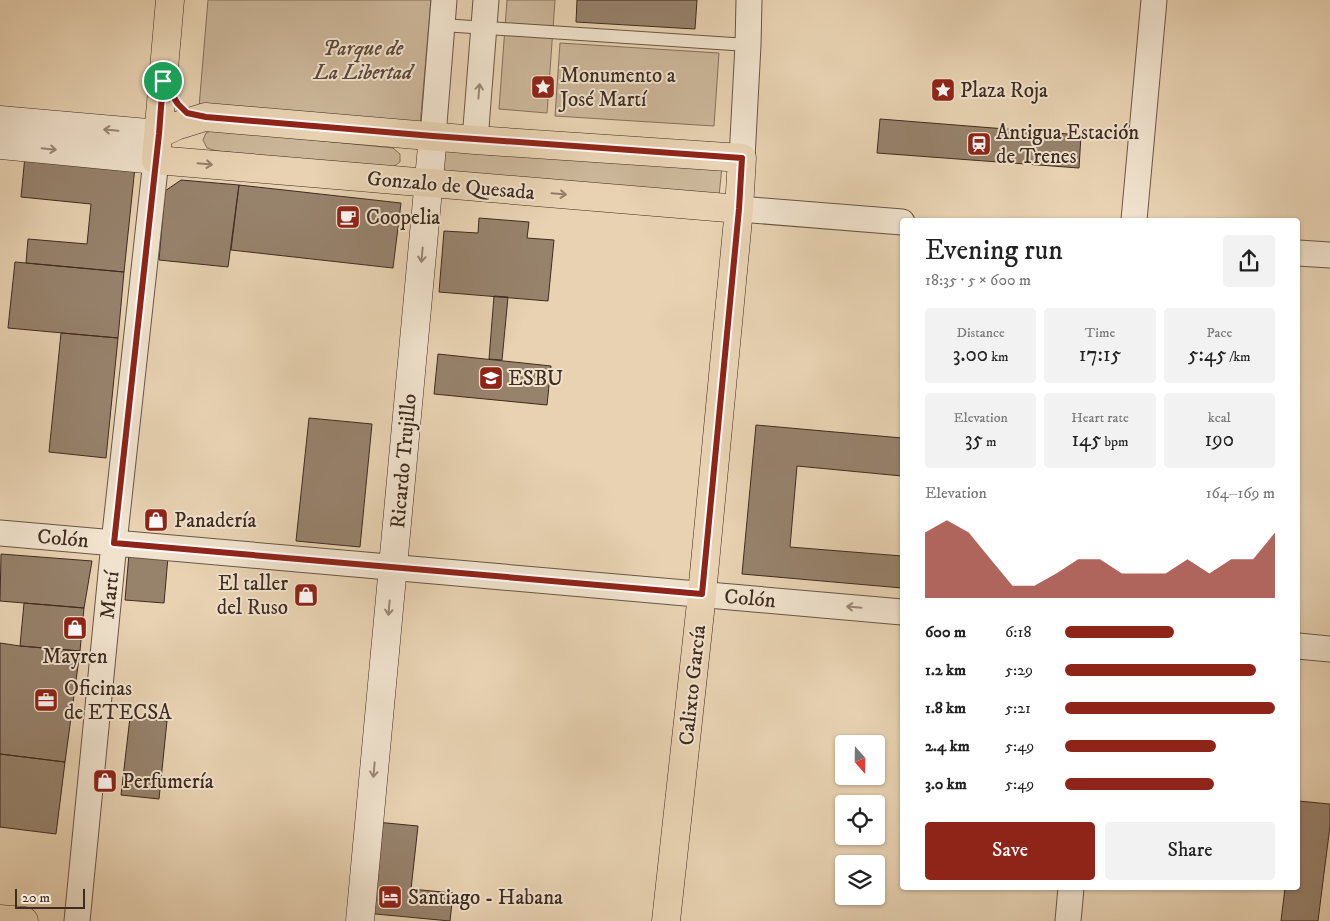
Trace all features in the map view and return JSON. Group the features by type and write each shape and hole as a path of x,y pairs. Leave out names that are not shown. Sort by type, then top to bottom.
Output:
{"main road":[{"name":"Martí","path":"158,147 170,0"},
{"path":"163,81 178,104 187,113 206,117"},
{"name":"Gonzalo de Quesada","path":"158,147 176,126 206,117 475,140 742,158"},
{"name":"Gonzalo de Quesada","path":"0,120 158,147 429,184 739,209"},
{"name":"Ricardo Trujillo","path":"360,921 433,136"},
{"name":"Gonzalo de Quesada","path":"0,145 158,147"},
{"name":"Calixto García","path":"666,921 702,594 739,209 742,158"},
{"path":"0,919 24,921"}],"street":[{"name":"Ricardo Trujillo","path":"433,136 444,0"},
{"path":"475,140 486,0"},
{"name":"Calixto García","path":"742,158 749,0"},
{"path":"1134,218 1154,0"},
{"name":"Martí","path":"77,921 114,543 158,147"},
{"name":"Gonzalo de Quesada","path":"739,209 900,222"},
{"path":"1300,253 1330,255"},
{"name":"Colón","path":"0,533 900,612"},
{"path":"1300,646 1330,649"},
{"path":"1068,921 1071,890"}],"lane":[{"path":"442,25 748,45"}],"green space":[{"name":"Parque de La Libertad","path":"208,0 431,0 420,126 199,107"},
{"path":"507,0 555,0 547,113 499,109"},
{"path":"560,43 719,53 714,126 555,116"},
{"path":"213,130 393,148 400,154 400,162 390,169 217,151 207,148 203,140 206,133"},
{"path":"444,147 722,167 719,196 441,172"}],"building":[{"path":"577,0 697,0 695,29 576,22"},
{"name":"Antigua Estación de Trenes","path":"880,119 1081,135 1079,168 877,153"},
{"path":"25,156 135,167 124,272 26,263 28,239 87,244 91,204 21,197"},
{"path":"181,180 239,185 228,267 159,260 165,191"},
{"path":"239,185 401,203 393,268 231,250"},
{"path":"479,218 529,222 527,238 554,240 548,301 439,292 444,231 478,233"},
{"path":"15,262 124,272 118,338 8,328"},
{"path":"494,296 508,297 502,360 489,359"},
{"path":"61,333 118,338 106,458 49,452"},
{"path":"438,354 551,366 547,405 434,394"},
{"path":"309,418 372,424 360,547 296,541"},
{"path":"756,425 900,438 900,476 797,466 790,547 900,556 900,588 742,574"},
{"path":"1,554 92,561 84,608 0,601"},
{"path":"129,554 168,557 164,603 125,600"},
{"path":"24,603 84,608 80,651 20,646"},
{"path":"0,643 80,651 65,762 0,754"},
{"path":"130,717 167,721 159,799 121,795"},
{"path":"0,754 65,762 56,834 0,827"},
{"path":"1300,801 1330,804 1330,826 1318,921 1281,921 1285,890 1300,890"},
{"path":"376,822 418,826 411,889 453,893 450,921 365,913"}],"place":[{"name":"Monumento a José Martí","path":"543,87"},
{"name":"Plaza Roja","path":"943,90"},
{"name":"Antigua Estación de Trenes","path":"979,144"},
{"name":"Coopelia","path":"348,217"},
{"name":"ESBU","path":"491,378"},
{"name":"Panadería","path":"156,520"},
{"name":"El taller del Ruso","path":"306,595"},
{"name":"Mayren","path":"75,628"},
{"name":"Oficinas de ETECSA","path":"46,700"},
{"name":"Perfumería","path":"105,781"},
{"name":"Santiago - Habana","path":"390,897"}],"route":[{"path":"163,81 178,104 187,113 206,117 433,136 742,158 739,209 702,594 114,543 159,134 163,81"}]}
